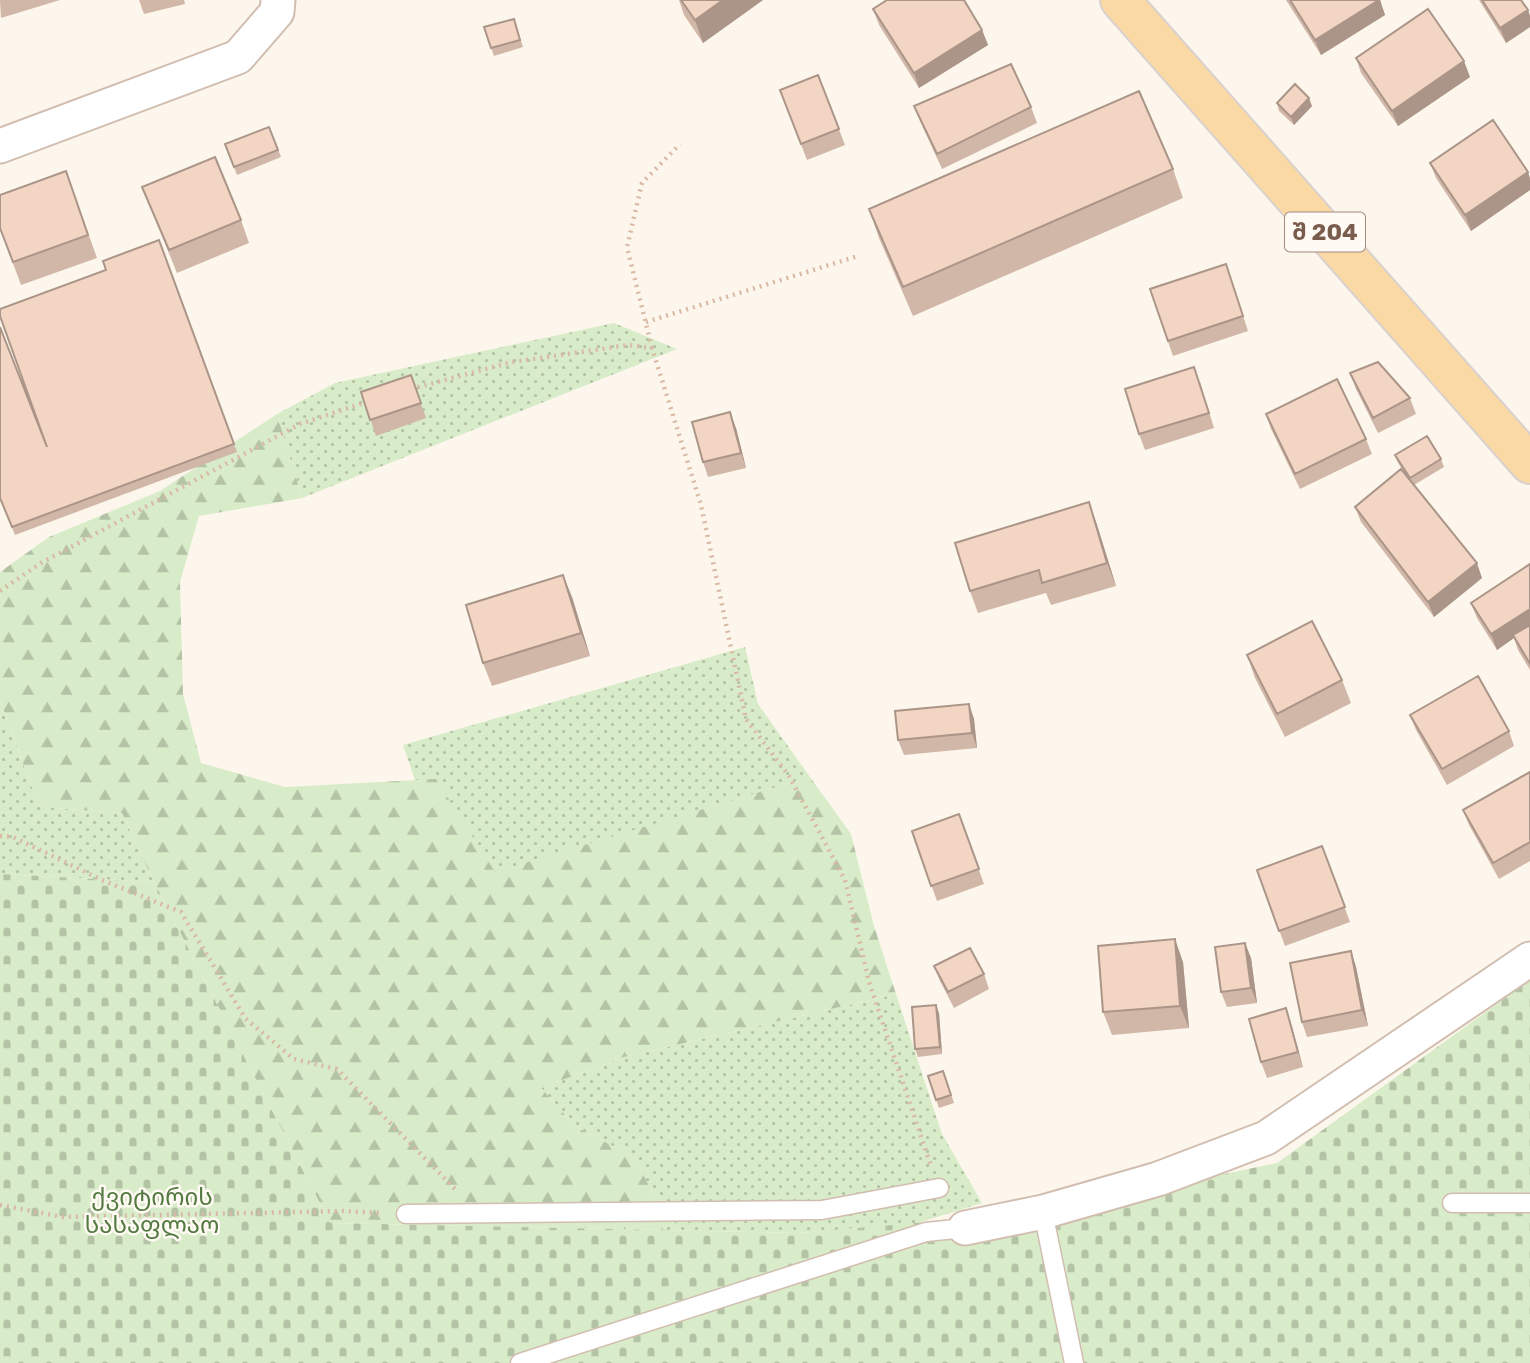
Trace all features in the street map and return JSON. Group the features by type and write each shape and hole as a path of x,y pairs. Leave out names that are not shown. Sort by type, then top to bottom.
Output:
{"main road":[{"name":"შ 204","path":"1120,0 1530,464"}],"street":[{"path":"0,146 238,57 276,12 278,0"},
{"path":"965,1228 1043,1212 1158,1179 1266,1138 1530,959"}],"lane":[{"path":"406,1214 476,1211 822,1210 939,1188"},
{"path":"1452,1203 1530,1203"},
{"path":"1043,1212 1074,1363"},
{"path":"520,1363 926,1232 965,1228"}],"path":[{"path":"680,144 642,183 626,247 652,348 701,505 746,719 789,776 845,880 869,982 939,1188"},
{"path":"646,322 858,256"},
{"path":"404,391 512,362 629,345 652,348"},
{"path":"0,591 41,563 299,424 379,398"},
{"path":"0,836 13,837 102,880 181,912 245,1018 294,1059 337,1069 476,1211"},
{"path":"0,1205 63,1217 343,1211 406,1214"}],"green space":[{"path":"614,323 677,349 302,498 277,414 335,383"},
{"path":"277,414 302,498 199,516 180,582 183,694 201,763 285,787 436,779 495,872 810,777 851,834 874,926 896,994 624,1057 541,1088 575,1126 635,1158 661,1210 663,1230 330,1223 154,882 122,813 39,807 0,700 0,572 49,537 160,491"},
{"path":"745,647 758,704 810,777 495,873 436,780 415,780 403,745"},
{"path":"0,700 39,807 122,813 154,882 0,874"},
{"name":"ქვიტირის სასაფლაო","path":"0,874 154,882 330,1223 799,1233 1043,1212 1277,1163 1530,980 1530,1363 0,1363"},
{"path":"896,994 942,1134 982,1203 918,1223 799,1233 663,1230 661,1210 635,1158 575,1126 541,1088 624,1057"}],"building":[{"path":"681,0 723,0 695,20"},
{"path":"887,0 964,0 982,30 914,73 873,9"},
{"path":"1290,0 1379,0 1315,40"},
{"path":"1482,0 1521,0 1528,10 1500,28"},
{"path":"1428,9 1464,61 1392,111 1356,58"},
{"path":"514,19 520,40 491,48 484,27"},
{"path":"1011,64 1031,107 937,154 914,106"},
{"path":"818,75 839,129 801,144 780,90"},
{"path":"1295,84 1309,98 1291,117 1277,103"},
{"path":"1139,91 1173,169 903,287 869,209"},
{"path":"1493,120 1528,172 1465,215 1430,163"},
{"path":"269,127 278,150 234,167 225,144"},
{"path":"215,157 241,220 169,250 142,187"},
{"path":"66,171 88,235 13,262 0,228 0,195"},
{"path":"159,240 234,444 12,527 0,498 0,327 47,447 0,316 0,309 106,270 103,261"},
{"path":"1226,264 1243,316 1168,341 1150,289"},
{"path":"1378,362 1410,398 1373,418 1350,373"},
{"path":"1194,367 1209,413 1139,434 1125,389"},
{"path":"411,375 421,403 370,420 361,392"},
{"path":"1337,379 1366,439 1295,474 1266,414"},
{"path":"730,412 741,453 703,462 692,422"},
{"path":"1427,436 1441,459 1410,478 1395,455"},
{"path":"1401,469 1477,563 1428,602 1355,507"},
{"path":"1089,502 1107,563 1042,583 1039,570 970,591 955,543"},
{"path":"1530,564 1530,609 1491,634 1471,603"},
{"path":"563,575 581,633 483,663 466,605"},
{"path":"1312,621 1342,680 1277,714 1247,655"},
{"path":"1530,625 1530,664 1513,635"},
{"path":"1478,676 1509,731 1442,769 1410,715"},
{"path":"969,704 972,733 898,740 895,711"},
{"path":"1530,772 1530,842 1493,863 1463,810"},
{"path":"959,814 979,869 931,886 912,831"},
{"path":"1322,846 1345,907 1279,931 1257,870"},
{"path":"1175,939 1180,1006 1103,1012 1098,946"},
{"path":"1245,943 1251,988 1221,992 1215,947"},
{"path":"970,948 984,974 948,992 934,966"},
{"path":"1351,951 1362,1010 1302,1022 1290,963"},
{"path":"936,1005 940,1047 915,1049 912,1007"},
{"path":"1286,1008 1298,1052 1261,1062 1249,1019"},
{"path":"943,1071 951,1095 936,1100 928,1076"}]}
